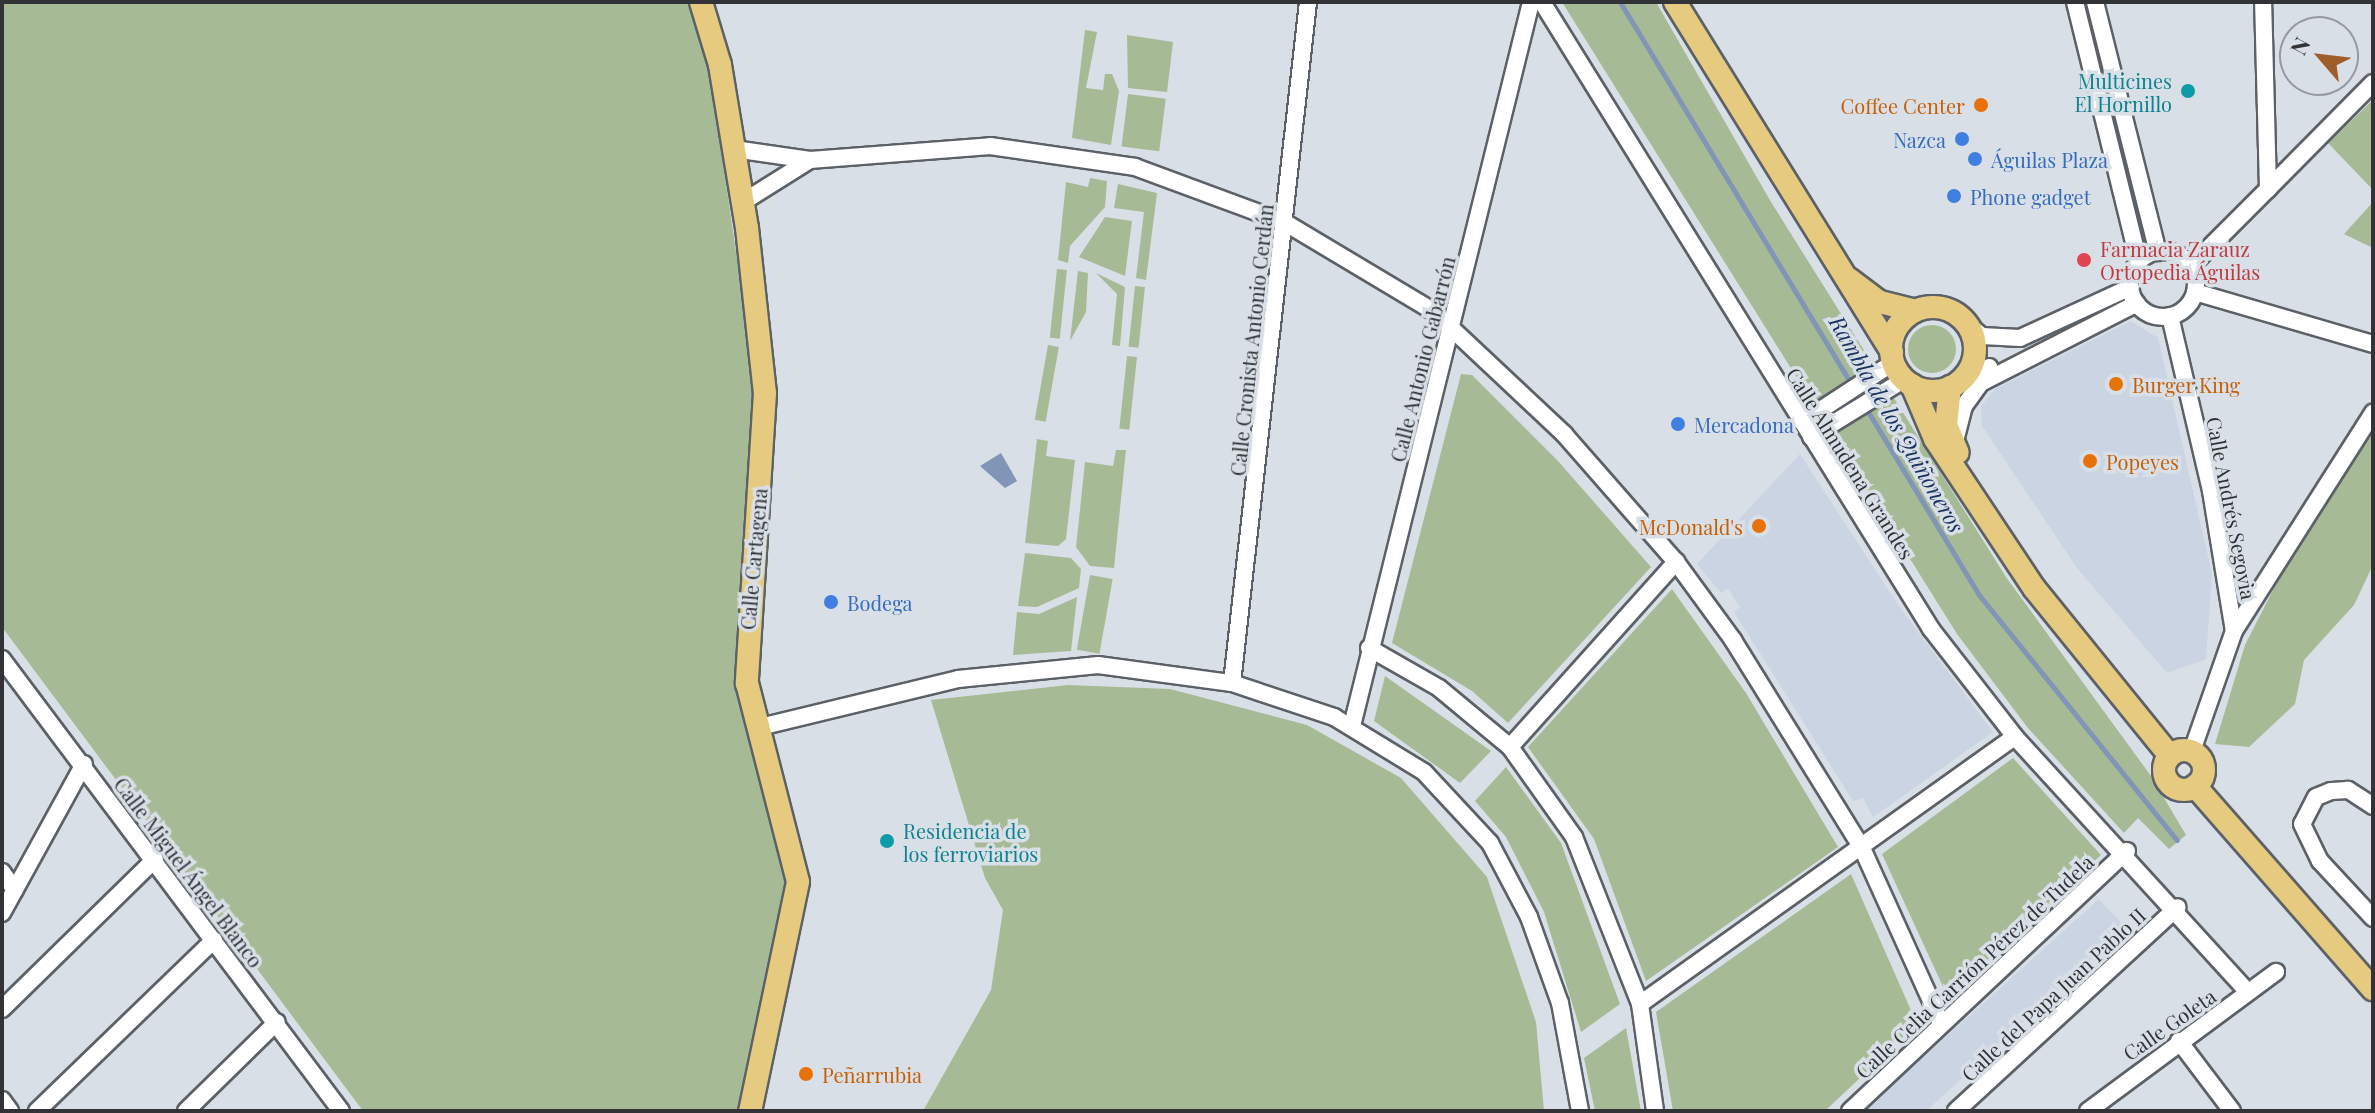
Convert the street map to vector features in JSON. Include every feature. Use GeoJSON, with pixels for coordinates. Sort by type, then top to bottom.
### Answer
{"type":"FeatureCollection","features":[{"type":"Feature","properties":{"kind":"main road","name":"Calle Cartagena"},"geometry":{"type":"LineString","coordinates":[[701,2],[743,202],[765,393],[744,650],[798,882],[774,1022],[750,1111]]}},
{"type":"Feature","properties":{"kind":"main road"},"geometry":{"type":"LineString","coordinates":[[1675,2],[1901,369],[1915,404],[2034,588],[2181,754],[2204,769],[2195,786]]}},
{"type":"Feature","properties":{"kind":"main road"},"geometry":{"type":"LineString","coordinates":[[1837,268],[1880,302],[1915,311],[1945,309],[1967,324],[1974,352],[1955,384],[1946,425],[1987,516]]}},
{"type":"Feature","properties":{"kind":"main road"},"geometry":{"type":"LineString","coordinates":[[1901,369],[1897,328],[1915,311]]}},
{"type":"Feature","properties":{"kind":"main road"},"geometry":{"type":"LineString","coordinates":[[1901,369],[1955,384]]}},
{"type":"Feature","properties":{"kind":"main road"},"geometry":{"type":"LineString","coordinates":[[2181,754],[2164,770],[2170,783],[2195,786],[2373,989]]}},
{"type":"Feature","properties":{"kind":"street","name":"Calle Cronista Antonio Cerdán"},"geometry":{"type":"LineString","coordinates":[[1232,683],[1308,2]]}},
{"type":"Feature","properties":{"kind":"street","name":"Calle Antonio Gabarrón"},"geometry":{"type":"LineString","coordinates":[[1352,726],[1531,2]]}},
{"type":"Feature","properties":{"kind":"street","name":"Calle Almudena Grandes"},"geometry":{"type":"LineString","coordinates":[[1542,2],[1931,629],[2015,737],[2127,851],[2248,992]]}},
{"type":"Feature","properties":{"kind":"street"},"geometry":{"type":"LineString","coordinates":[[2075,2],[2139,262],[2134,295]]}},
{"type":"Feature","properties":{"kind":"street"},"geometry":{"type":"LineString","coordinates":[[2095,2],[2158,252]]}},
{"type":"Feature","properties":{"kind":"street"},"geometry":{"type":"LineString","coordinates":[[2263,2],[2268,189]]}},
{"type":"Feature","properties":{"kind":"street"},"geometry":{"type":"LineString","coordinates":[[2191,266],[2373,83]]}},
{"type":"Feature","properties":{"kind":"street"},"geometry":{"type":"LineString","coordinates":[[734,149],[810,160],[918,147],[1006,148],[1161,174],[1284,222],[1360,263],[1450,325],[1564,434],[1676,562],[1784,714],[1862,848],[1941,1023]]}},
{"type":"Feature","properties":{"kind":"street"},"geometry":{"type":"LineString","coordinates":[[743,202],[810,160]]}},
{"type":"Feature","properties":{"kind":"street"},"geometry":{"type":"LineString","coordinates":[[2139,262],[2158,252]]}},
{"type":"Feature","properties":{"kind":"street"},"geometry":{"type":"LineString","coordinates":[[2158,252],[2191,266]]}},
{"type":"Feature","properties":{"kind":"street"},"geometry":{"type":"LineString","coordinates":[[2191,266],[2195,292]]}},
{"type":"Feature","properties":{"kind":"street"},"geometry":{"type":"LineString","coordinates":[[2134,295],[2170,316],[2195,292]]}},
{"type":"Feature","properties":{"kind":"street"},"geometry":{"type":"LineString","coordinates":[[2195,292],[2373,344]]}},
{"type":"Feature","properties":{"kind":"street"},"geometry":{"type":"LineString","coordinates":[[1967,324],[1982,336],[2020,338],[2134,295]]}},
{"type":"Feature","properties":{"kind":"street"},"geometry":{"type":"LineString","coordinates":[[1955,384],[2024,355],[2134,295]]}},
{"type":"Feature","properties":{"kind":"street","name":"Calle Andrés Segovia"},"geometry":{"type":"LineString","coordinates":[[2170,316],[2211,491],[2234,631],[2181,754]]}},
{"type":"Feature","properties":{"kind":"street"},"geometry":{"type":"LineString","coordinates":[[1954,445],[1971,394],[2024,355]]}},
{"type":"Feature","properties":{"kind":"street"},"geometry":{"type":"LineString","coordinates":[[1807,430],[1901,369]]}},
{"type":"Feature","properties":{"kind":"street"},"geometry":{"type":"LineString","coordinates":[[2234,631],[2373,413]]}},
{"type":"Feature","properties":{"kind":"street"},"geometry":{"type":"LineString","coordinates":[[1510,747],[1676,562]]}},
{"type":"Feature","properties":{"kind":"street"},"geometry":{"type":"LineString","coordinates":[[1369,648],[1439,688],[1510,747],[1574,837],[1640,1004],[1655,1111]]}},
{"type":"Feature","properties":{"kind":"street","name":"Calle Miguel Ángel Blanco"},"geometry":{"type":"LineString","coordinates":[[2,659],[84,764],[341,1111]]}},
{"type":"Feature","properties":{"kind":"street"},"geometry":{"type":"LineString","coordinates":[[760,727],[1009,670],[1098,665],[1232,683],[1352,726],[1424,772],[1461,808],[1514,884],[1560,1003],[1580,1111]]}},
{"type":"Feature","properties":{"kind":"street"},"geometry":{"type":"LineString","coordinates":[[1640,1004],[2015,737]]}},
{"type":"Feature","properties":{"kind":"street"},"geometry":{"type":"LineString","coordinates":[[2,913],[84,764]]}},
{"type":"Feature","properties":{"kind":"street"},"geometry":{"type":"LineString","coordinates":[[2373,806],[2348,790],[2331,791],[2316,797],[2302,824],[2320,861],[2373,918]]}},
{"type":"Feature","properties":{"kind":"street","name":"Calle Celia Carrión Pérez de Tudela"},"geometry":{"type":"LineString","coordinates":[[1850,1111],[2127,851]]}},
{"type":"Feature","properties":{"kind":"street"},"geometry":{"type":"LineString","coordinates":[[2,1009],[155,859]]}},
{"type":"Feature","properties":{"kind":"street"},"geometry":{"type":"LineString","coordinates":[[2,872],[15,890]]}},
{"type":"Feature","properties":{"kind":"street","name":"Calle del Papa Juan Pablo II"},"geometry":{"type":"LineString","coordinates":[[1956,1111],[2178,907]]}},
{"type":"Feature","properties":{"kind":"street"},"geometry":{"type":"LineString","coordinates":[[37,1111],[214,940]]}},
{"type":"Feature","properties":{"kind":"street","name":"Calle Goleta"},"geometry":{"type":"LineString","coordinates":[[2086,1110],[2276,972]]}},
{"type":"Feature","properties":{"kind":"street"},"geometry":{"type":"LineString","coordinates":[[186,1111],[277,1022]]}},
{"type":"Feature","properties":{"kind":"street"},"geometry":{"type":"LineString","coordinates":[[2179,1041],[2232,1111]]}},
{"type":"Feature","properties":{"kind":"street"},"geometry":{"type":"LineString","coordinates":[[2,1100],[10,1111]]}},
{"type":"Feature","properties":{"kind":"shaded area"},"geometry":{"type":"Polygon","coordinates":[[[2131,321],[2158,338],[2212,574],[2206,659],[2167,673],[2077,568],[1982,426],[1981,406],[1995,389],[2131,321]]]}},
{"type":"Feature","properties":{"kind":"shaded area"},"geometry":{"type":"Polygon","coordinates":[[[1800,454],[1898,605],[1993,732],[1873,817],[1863,798],[1853,801],[1734,612],[1740,607],[1728,589],[1721,593],[1697,564],[1800,454]]]}},
{"type":"Feature","properties":{"kind":"shaded area"},"geometry":{"type":"Polygon","coordinates":[[[2099,899],[2126,928],[1926,1111],[1864,1111],[2099,899]]]}},
{"type":"Feature","properties":{"kind":"green space"},"geometry":{"type":"Polygon","coordinates":[[[2,2],[689,2],[708,60],[755,382],[736,689],[783,850],[788,896],[741,1111],[363,1111],[2,627],[2,2]]]}},
{"type":"Feature","properties":{"kind":"green space"},"geometry":{"type":"Polygon","coordinates":[[[1562,2],[1656,2],[1771,202],[2006,577],[2151,776],[2186,835],[2169,849],[2138,818],[2124,833],[2028,728],[1957,634],[1562,2]]]}},
{"type":"Feature","properties":{"kind":"green space"},"geometry":{"type":"Polygon","coordinates":[[[1085,30],[1097,32],[1086,88],[1103,90],[1105,74],[1112,74],[1119,91],[1111,145],[1072,138],[1085,30]]]}},
{"type":"Feature","properties":{"kind":"green space"},"geometry":{"type":"Polygon","coordinates":[[[1127,35],[1173,42],[1167,92],[1128,88],[1127,35]]]}},
{"type":"Feature","properties":{"kind":"green space"},"geometry":{"type":"Polygon","coordinates":[[[1128,94],[1166,99],[1159,151],[1122,147],[1128,94]]]}},
{"type":"Feature","properties":{"kind":"green space"},"geometry":{"type":"Polygon","coordinates":[[[2373,100],[2373,190],[2328,143],[2373,100]]]}},
{"type":"Feature","properties":{"kind":"green space"},"geometry":{"type":"Polygon","coordinates":[[[1090,178],[1107,181],[1105,207],[1070,246],[1068,263],[1058,260],[1066,182],[1088,187],[1090,178]]]}},
{"type":"Feature","properties":{"kind":"green space"},"geometry":{"type":"Polygon","coordinates":[[[1118,184],[1157,193],[1146,280],[1136,278],[1144,212],[1114,208],[1118,184]]]}},
{"type":"Feature","properties":{"kind":"green space"},"geometry":{"type":"Polygon","coordinates":[[[2373,202],[2373,248],[2344,234],[2373,202]]]}},
{"type":"Feature","properties":{"kind":"green space"},"geometry":{"type":"Polygon","coordinates":[[[1105,217],[1132,221],[1125,276],[1079,257],[1105,217]]]}},
{"type":"Feature","properties":{"kind":"green space"},"geometry":{"type":"Polygon","coordinates":[[[1057,269],[1067,270],[1060,339],[1050,338],[1057,269]]]}},
{"type":"Feature","properties":{"kind":"green space"},"geometry":{"type":"Polygon","coordinates":[[[1078,271],[1088,273],[1086,312],[1070,341],[1078,271]]]}},
{"type":"Feature","properties":{"kind":"green space"},"geometry":{"type":"Polygon","coordinates":[[[1096,273],[1125,287],[1120,346],[1112,345],[1117,294],[1096,273]]]}},
{"type":"Feature","properties":{"kind":"green space"},"geometry":{"type":"Polygon","coordinates":[[[1135,286],[1145,287],[1139,348],[1129,347],[1135,286]]]}},
{"type":"Feature","properties":{"kind":"green space"},"geometry":{"type":"Polygon","coordinates":[[[1932,325],[1949,332],[1956,349],[1949,366],[1932,373],[1915,366],[1908,349],[1915,332],[1932,325]]]}},
{"type":"Feature","properties":{"kind":"green space"},"geometry":{"type":"Polygon","coordinates":[[[1048,345],[1059,347],[1046,422],[1035,420],[1048,345]]]}},
{"type":"Feature","properties":{"kind":"green space"},"geometry":{"type":"Polygon","coordinates":[[[1127,356],[1137,357],[1129,430],[1119,429],[1127,356]]]}},
{"type":"Feature","properties":{"kind":"green space"},"geometry":{"type":"Polygon","coordinates":[[[1461,374],[1472,375],[1558,461],[1651,567],[1508,723],[1472,691],[1392,643],[1461,374]]]}},
{"type":"Feature","properties":{"kind":"green space"},"geometry":{"type":"Polygon","coordinates":[[[2373,425],[2373,565],[2354,605],[2304,660],[2295,704],[2249,747],[2215,744],[2245,645],[2302,533],[2373,425]]]}},
{"type":"Feature","properties":{"kind":"green space"},"geometry":{"type":"Polygon","coordinates":[[[1037,439],[1048,441],[1046,456],[1075,460],[1066,539],[1058,546],[1025,543],[1037,439]]]}},
{"type":"Feature","properties":{"kind":"green space"},"geometry":{"type":"Polygon","coordinates":[[[1116,450],[1126,450],[1114,568],[1090,566],[1076,547],[1085,462],[1113,466],[1116,450]]]}},
{"type":"Feature","properties":{"kind":"green space"},"geometry":{"type":"Polygon","coordinates":[[[1025,553],[1071,558],[1081,569],[1079,588],[1037,607],[1018,606],[1025,553]]]}},
{"type":"Feature","properties":{"kind":"green space"},"geometry":{"type":"Polygon","coordinates":[[[1090,575],[1113,579],[1099,654],[1077,650],[1090,575]]]}},
{"type":"Feature","properties":{"kind":"green space"},"geometry":{"type":"Polygon","coordinates":[[[1672,589],[1746,693],[1838,847],[1646,981],[1594,839],[1528,747],[1672,589]]]}},
{"type":"Feature","properties":{"kind":"green space"},"geometry":{"type":"Polygon","coordinates":[[[1077,597],[1071,651],[1013,655],[1017,612],[1039,614],[1077,597]]]}},
{"type":"Feature","properties":{"kind":"green space"},"geometry":{"type":"Polygon","coordinates":[[[1385,676],[1491,751],[1460,783],[1374,721],[1385,676]]]}},
{"type":"Feature","properties":{"kind":"green space"},"geometry":{"type":"Polygon","coordinates":[[[1068,685],[1170,689],[1307,725],[1401,778],[1487,877],[1536,1022],[1544,1111],[923,1111],[991,990],[1003,910],[985,878],[931,700],[1068,685]]]}},
{"type":"Feature","properties":{"kind":"green space"},"geometry":{"type":"Polygon","coordinates":[[[2013,758],[2101,855],[1954,994],[1945,991],[1882,854],[2013,758]]]}},
{"type":"Feature","properties":{"kind":"green space"},"geometry":{"type":"Polygon","coordinates":[[[1506,767],[1561,843],[1620,1004],[1581,1032],[1544,912],[1506,837],[1475,801],[1506,767]]]}},
{"type":"Feature","properties":{"kind":"green space"},"geometry":{"type":"Polygon","coordinates":[[[1851,874],[1917,1024],[1825,1111],[1673,1111],[1656,1012],[1851,874]]]}},
{"type":"Feature","properties":{"kind":"green space"},"geometry":{"type":"Polygon","coordinates":[[[1626,1028],[1641,1111],[1595,1111],[1584,1058],[1626,1028]]]}},
{"type":"Feature","properties":{"kind":"water"},"geometry":{"type":"Polygon","coordinates":[[[1001,453],[1017,481],[1005,488],[980,466],[1001,453]]]}},
{"type":"Feature","properties":{"kind":"waterway","name":"Rambla de los Quiñoneros"},"geometry":{"type":"LineString","coordinates":[[1620,2],[1979,595],[2177,840]]}},
{"type":"Feature","properties":{"kind":"place","name":"Multicines El Hornillo"},"geometry":{"type":"Point","coordinates":[2188,91]}},
{"type":"Feature","properties":{"kind":"place","name":"Coffee Center"},"geometry":{"type":"Point","coordinates":[1981,105]}},
{"type":"Feature","properties":{"kind":"place","name":"Nazca"},"geometry":{"type":"Point","coordinates":[1962,139]}},
{"type":"Feature","properties":{"kind":"place","name":"Águilas Plaza"},"geometry":{"type":"Point","coordinates":[1975,159]}},
{"type":"Feature","properties":{"kind":"place","name":"Phone gadget"},"geometry":{"type":"Point","coordinates":[1954,196]}},
{"type":"Feature","properties":{"kind":"place","name":"Farmacia Zarauz Ortopedia Águilas"},"geometry":{"type":"Point","coordinates":[2084,260]}},
{"type":"Feature","properties":{"kind":"place","name":"Burger King"},"geometry":{"type":"Point","coordinates":[2116,384]}},
{"type":"Feature","properties":{"kind":"place","name":"Mercadona"},"geometry":{"type":"Point","coordinates":[1678,424]}},
{"type":"Feature","properties":{"kind":"place","name":"Popeyes"},"geometry":{"type":"Point","coordinates":[2090,461]}},
{"type":"Feature","properties":{"kind":"place","name":"McDonald's"},"geometry":{"type":"Point","coordinates":[1759,526]}},
{"type":"Feature","properties":{"kind":"place","name":"Bodega"},"geometry":{"type":"Point","coordinates":[831,602]}},
{"type":"Feature","properties":{"kind":"place","name":"Residencia de los ferroviarios"},"geometry":{"type":"Point","coordinates":[887,841]}},
{"type":"Feature","properties":{"kind":"place","name":"Peñarrubia"},"geometry":{"type":"Point","coordinates":[806,1074]}}]}
